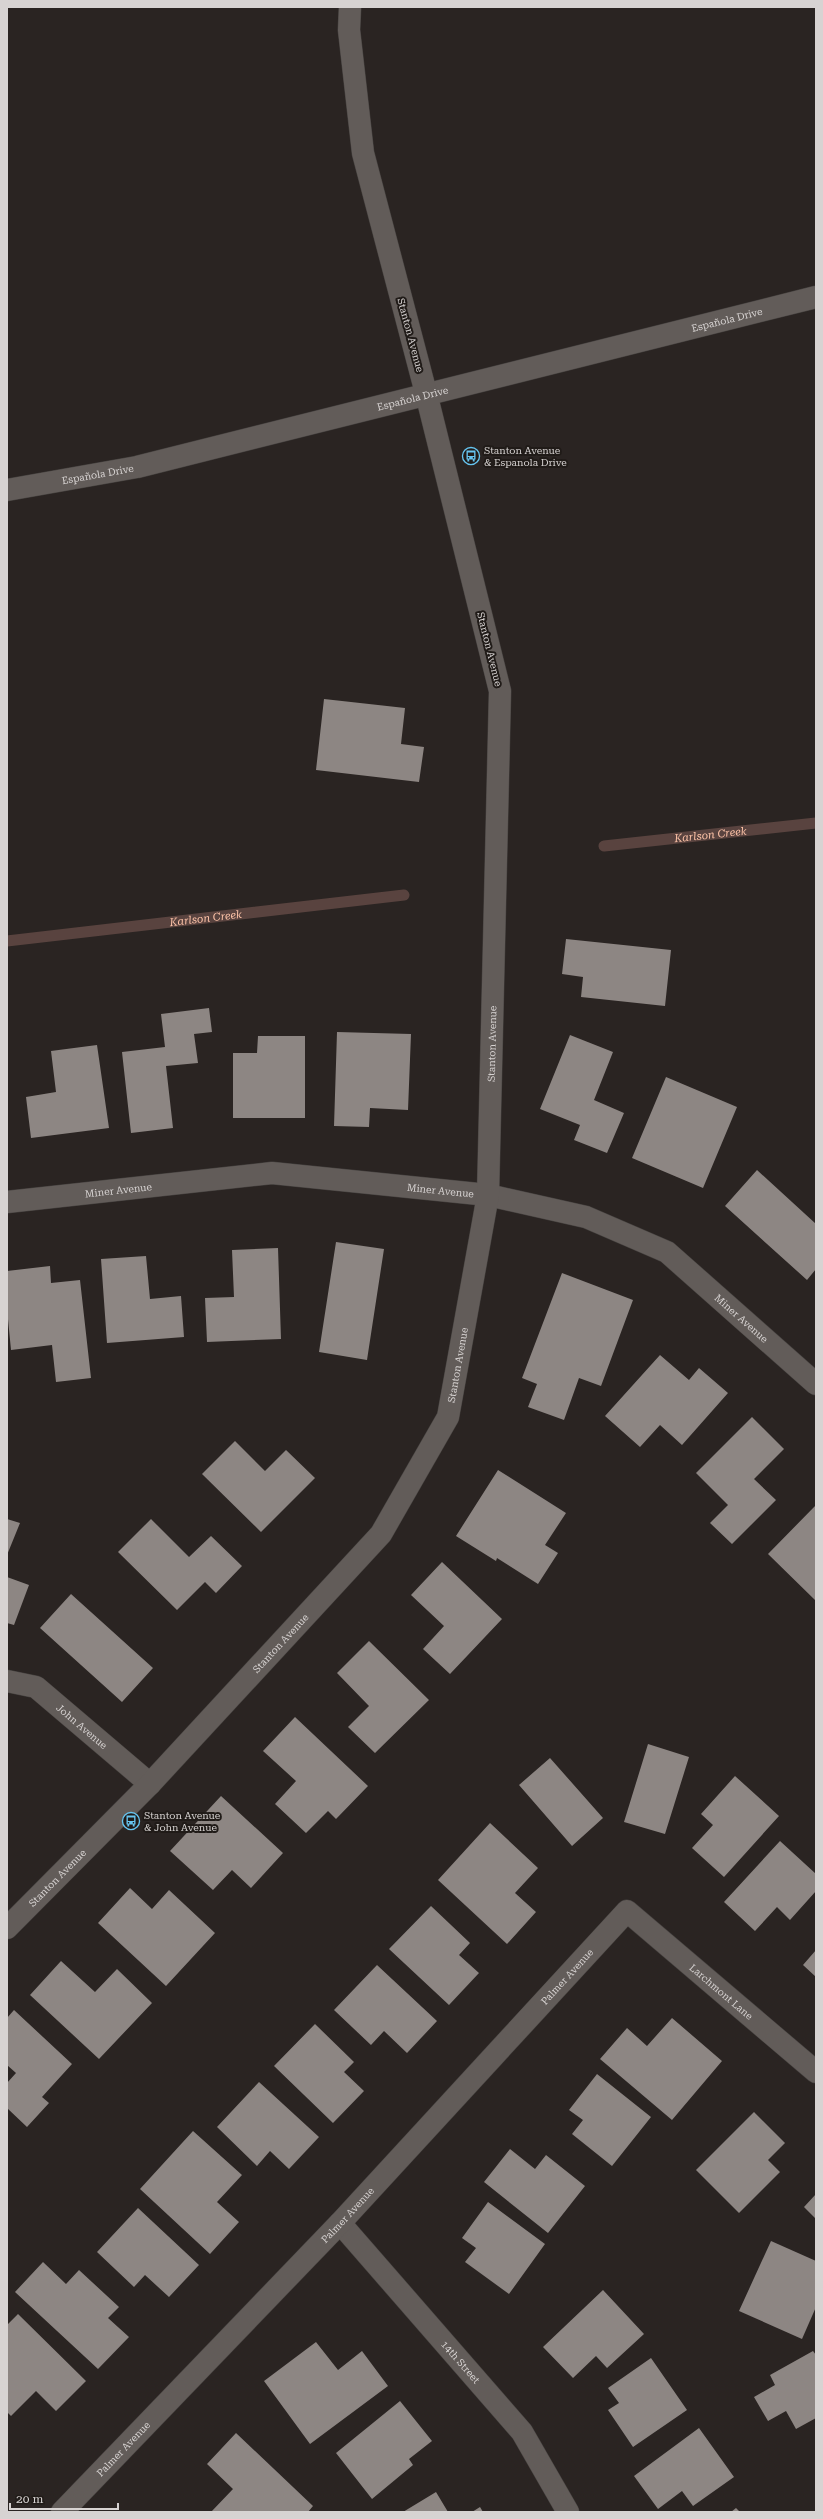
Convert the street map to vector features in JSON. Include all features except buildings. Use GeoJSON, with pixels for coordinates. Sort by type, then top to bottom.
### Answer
{"type":"FeatureCollection","features":[{"type":"Feature","properties":{"kind":"street","name":"Stanton Avenue"},"geometry":{"type":"LineString","coordinates":[[7,1928],[150,1784],[381,1534],[448,1418],[488,1195],[500,691],[426,393],[363,153],[349,30],[350,7]]}},
{"type":"Feature","properties":{"kind":"street","name":"Española Drive"},"geometry":{"type":"LineString","coordinates":[[7,490],[137,467],[426,393],[816,297]]}},
{"type":"Feature","properties":{"kind":"street","name":"Miner Avenue"},"geometry":{"type":"LineString","coordinates":[[7,1202],[272,1173],[488,1195],[586,1217],[667,1252],[814,1378]]}},
{"type":"Feature","properties":{"kind":"street","name":"John Avenue"},"geometry":{"type":"LineString","coordinates":[[7,1681],[36,1688],[150,1784]]}},
{"type":"Feature","properties":{"kind":"street","name":"Larchmont Lane"},"geometry":{"type":"LineString","coordinates":[[627,1911],[816,2072]]}},
{"type":"Feature","properties":{"kind":"street","name":"Palmer Avenue"},"geometry":{"type":"LineString","coordinates":[[62,2512],[340,2223],[627,1911]]}},
{"type":"Feature","properties":{"kind":"street","name":"14th Street"},"geometry":{"type":"LineString","coordinates":[[340,2223],[522,2432],[568,2512]]}},
{"type":"Feature","properties":{"kind":"waterway","name":"Karlson Creek"},"geometry":{"type":"LineString","coordinates":[[604,846],[816,823]]}},
{"type":"Feature","properties":{"kind":"waterway","name":"Karlson Creek"},"geometry":{"type":"LineString","coordinates":[[7,941],[404,895]]}},
{"type":"Feature","properties":{"kind":"place","name":"Stanton Avenue & Espanola Drive"},"geometry":{"type":"Point","coordinates":[471,456]}},
{"type":"Feature","properties":{"kind":"place","name":"Stanton Avenue & John Avenue"},"geometry":{"type":"Point","coordinates":[131,1821]}}]}
